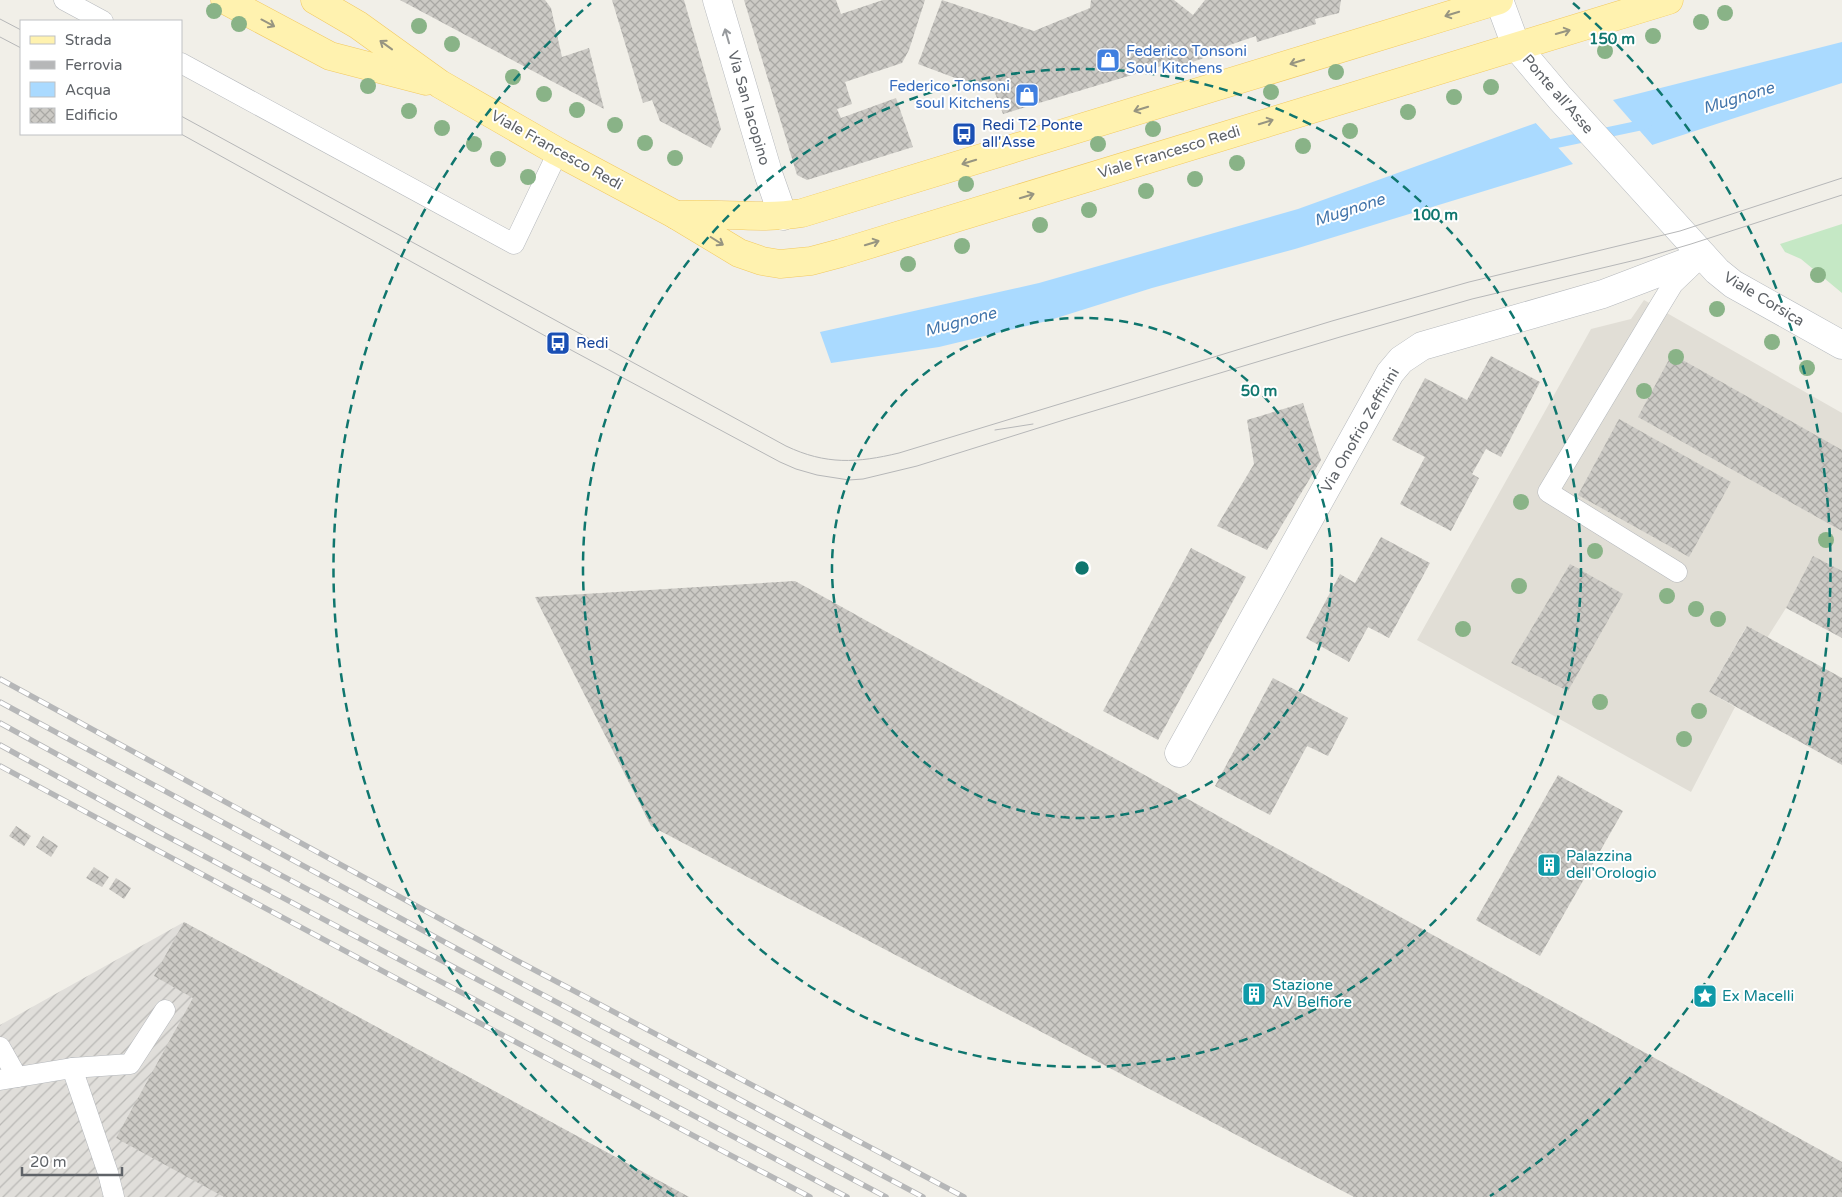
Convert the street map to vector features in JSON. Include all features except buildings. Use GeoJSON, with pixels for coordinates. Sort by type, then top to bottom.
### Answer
{"type":"FeatureCollection","features":[{"type":"Feature","properties":{"kind":"main road","name":"Viale Francesco Redi"},"geometry":{"type":"LineString","coordinates":[[225,0],[330,56],[440,84]]}},
{"type":"Feature","properties":{"kind":"main road","name":"Viale Francesco Redi"},"geometry":{"type":"LineString","coordinates":[[315,0],[358,24],[440,84],[558,152],[676,215],[725,246],[752,259],[780,264],[811,261],[1669,0]]}},
{"type":"Feature","properties":{"kind":"main road"},"geometry":{"type":"LineString","coordinates":[[676,215],[701,213],[765,217],[783,216],[828,206],[1499,0]]}},
{"type":"Feature","properties":{"kind":"street","name":"Via San Iacopino"},"geometry":{"type":"LineString","coordinates":[[717,0],[769,176],[783,216]]}},
{"type":"Feature","properties":{"kind":"street","name":"Ponte all'Asse"},"geometry":{"type":"LineString","coordinates":[[1499,0],[1516,46],[1632,179]]}},
{"type":"Feature","properties":{"kind":"street","name":"Viale Corsica"},"geometry":{"type":"LineString","coordinates":[[1632,179],[1702,256],[1733,284],[1842,345]]}},
{"type":"Feature","properties":{"kind":"street","name":"Via Onofrio Zeffirini"},"geometry":{"type":"LineString","coordinates":[[1179,754],[1390,373],[1401,360],[1422,346],[1603,294],[1702,256]]}},
{"type":"Feature","properties":{"kind":"lane"},"geometry":{"type":"LineString","coordinates":[[64,0],[101,20]]}},
{"type":"Feature","properties":{"kind":"lane"},"geometry":{"type":"LineString","coordinates":[[182,64],[514,244],[558,152]]}},
{"type":"Feature","properties":{"kind":"lane"},"geometry":{"type":"LineString","coordinates":[[1677,572],[1548,492],[1673,284],[1702,256]]}},
{"type":"Feature","properties":{"kind":"lane"},"geometry":{"type":"LineString","coordinates":[[0,1047],[8,1079],[72,1068],[130,1064],[165,1010]]}},
{"type":"Feature","properties":{"kind":"lane"},"geometry":{"type":"LineString","coordinates":[[72,1068],[108,1172],[114,1197]]}},
{"type":"Feature","properties":{"kind":"shaded area"},"geometry":{"type":"Polygon","coordinates":[[[1644,300],[1842,413],[1842,571],[1786,608],[1767,638],[1746,627],[1709,692],[1735,707],[1691,792],[1417,640],[1591,329],[1631,319],[1644,300]]]}},
{"type":"Feature","properties":{"kind":"shaded area"},"geometry":{"type":"Polygon","coordinates":[[[184,922],[689,1197],[0,1197],[0,1025],[184,922]]]}},
{"type":"Feature","properties":{"kind":"green space"},"geometry":{"type":"Polygon","coordinates":[[[1842,224],[1842,293],[1801,259],[1785,252],[1780,244],[1842,224]]]}},
{"type":"Feature","properties":{"kind":"water"},"geometry":{"type":"Polygon","coordinates":[[[1842,42],[1842,83],[1652,145],[1613,100],[1842,42]]]}},
{"type":"Feature","properties":{"kind":"water"},"geometry":{"type":"Polygon","coordinates":[[[1536,123],[1573,164],[1295,249],[1152,288],[1047,321],[939,347],[831,363],[820,332],[1039,283],[1298,209],[1536,123]]]}},
{"type":"Feature","properties":{"kind":"pier"},"geometry":{"type":"Polygon","coordinates":[[[1611,99],[1654,147],[1611,102],[1611,99]]]}},
{"type":"Feature","properties":{"kind":"pier"},"geometry":{"type":"Polygon","coordinates":[[[1536,120],[1575,162],[1575,165],[1534,121],[1536,120]]]}},
{"type":"Feature","properties":{"kind":"waterway","name":"Mugnone"},"geometry":{"type":"LineString","coordinates":[[1542,146],[1647,124]]}},
{"type":"Feature","properties":{"kind":"tram line"},"geometry":{"type":"LineString","coordinates":[[0,19],[20,29]]}},
{"type":"Feature","properties":{"kind":"tram line"},"geometry":{"type":"LineString","coordinates":[[0,37],[20,47]]}},
{"type":"Feature","properties":{"kind":"tram line"},"geometry":{"type":"LineString","coordinates":[[182,117],[786,446],[815,457],[842,460],[869,459],[899,453],[1332,321],[1469,282],[1680,231],[1842,178]]}},
{"type":"Feature","properties":{"kind":"tram line"},"geometry":{"type":"LineString","coordinates":[[182,135],[558,343],[780,462],[817,475],[849,480],[863,479],[917,466],[1067,419],[1472,299],[1640,259],[1842,195]]}},
{"type":"Feature","properties":{"kind":"tram line"},"geometry":{"type":"LineString","coordinates":[[995,430],[1033,424]]}},
{"type":"Feature","properties":{"kind":"railway"},"geometry":{"type":"LineString","coordinates":[[0,679],[510,957],[964,1197]]}},
{"type":"Feature","properties":{"kind":"railway"},"geometry":{"type":"LineString","coordinates":[[0,702],[500,972],[923,1197]]}},
{"type":"Feature","properties":{"kind":"railway"},"geometry":{"type":"LineString","coordinates":[[0,723],[166,814],[886,1197]]}},
{"type":"Feature","properties":{"kind":"railway"},"geometry":{"type":"LineString","coordinates":[[0,745],[157,831],[847,1197]]}},
{"type":"Feature","properties":{"kind":"railway"},"geometry":{"type":"LineString","coordinates":[[0,766],[472,1019],[810,1197]]}},
{"type":"Feature","properties":{"kind":"place","name":"Federico Tonsoni Soul Kitchens"},"geometry":{"type":"Point","coordinates":[1108,60]}},
{"type":"Feature","properties":{"kind":"place","name":"Federico Tonsoni soul Kitchens"},"geometry":{"type":"Point","coordinates":[1027,95]}},
{"type":"Feature","properties":{"kind":"place","name":"Redi T2 Ponte all'Asse"},"geometry":{"type":"Point","coordinates":[964,134]}},
{"type":"Feature","properties":{"kind":"place","name":"Redi"},"geometry":{"type":"Point","coordinates":[558,343]}},
{"type":"Feature","properties":{"kind":"place","name":"Palazzina dell'Orologio"},"geometry":{"type":"Point","coordinates":[1549,865]}},
{"type":"Feature","properties":{"kind":"place","name":"Stazione AV Belfiore"},"geometry":{"type":"Point","coordinates":[1254,994]}},
{"type":"Feature","properties":{"kind":"place","name":"Ex Macelli"},"geometry":{"type":"Point","coordinates":[1705,996]}}]}
